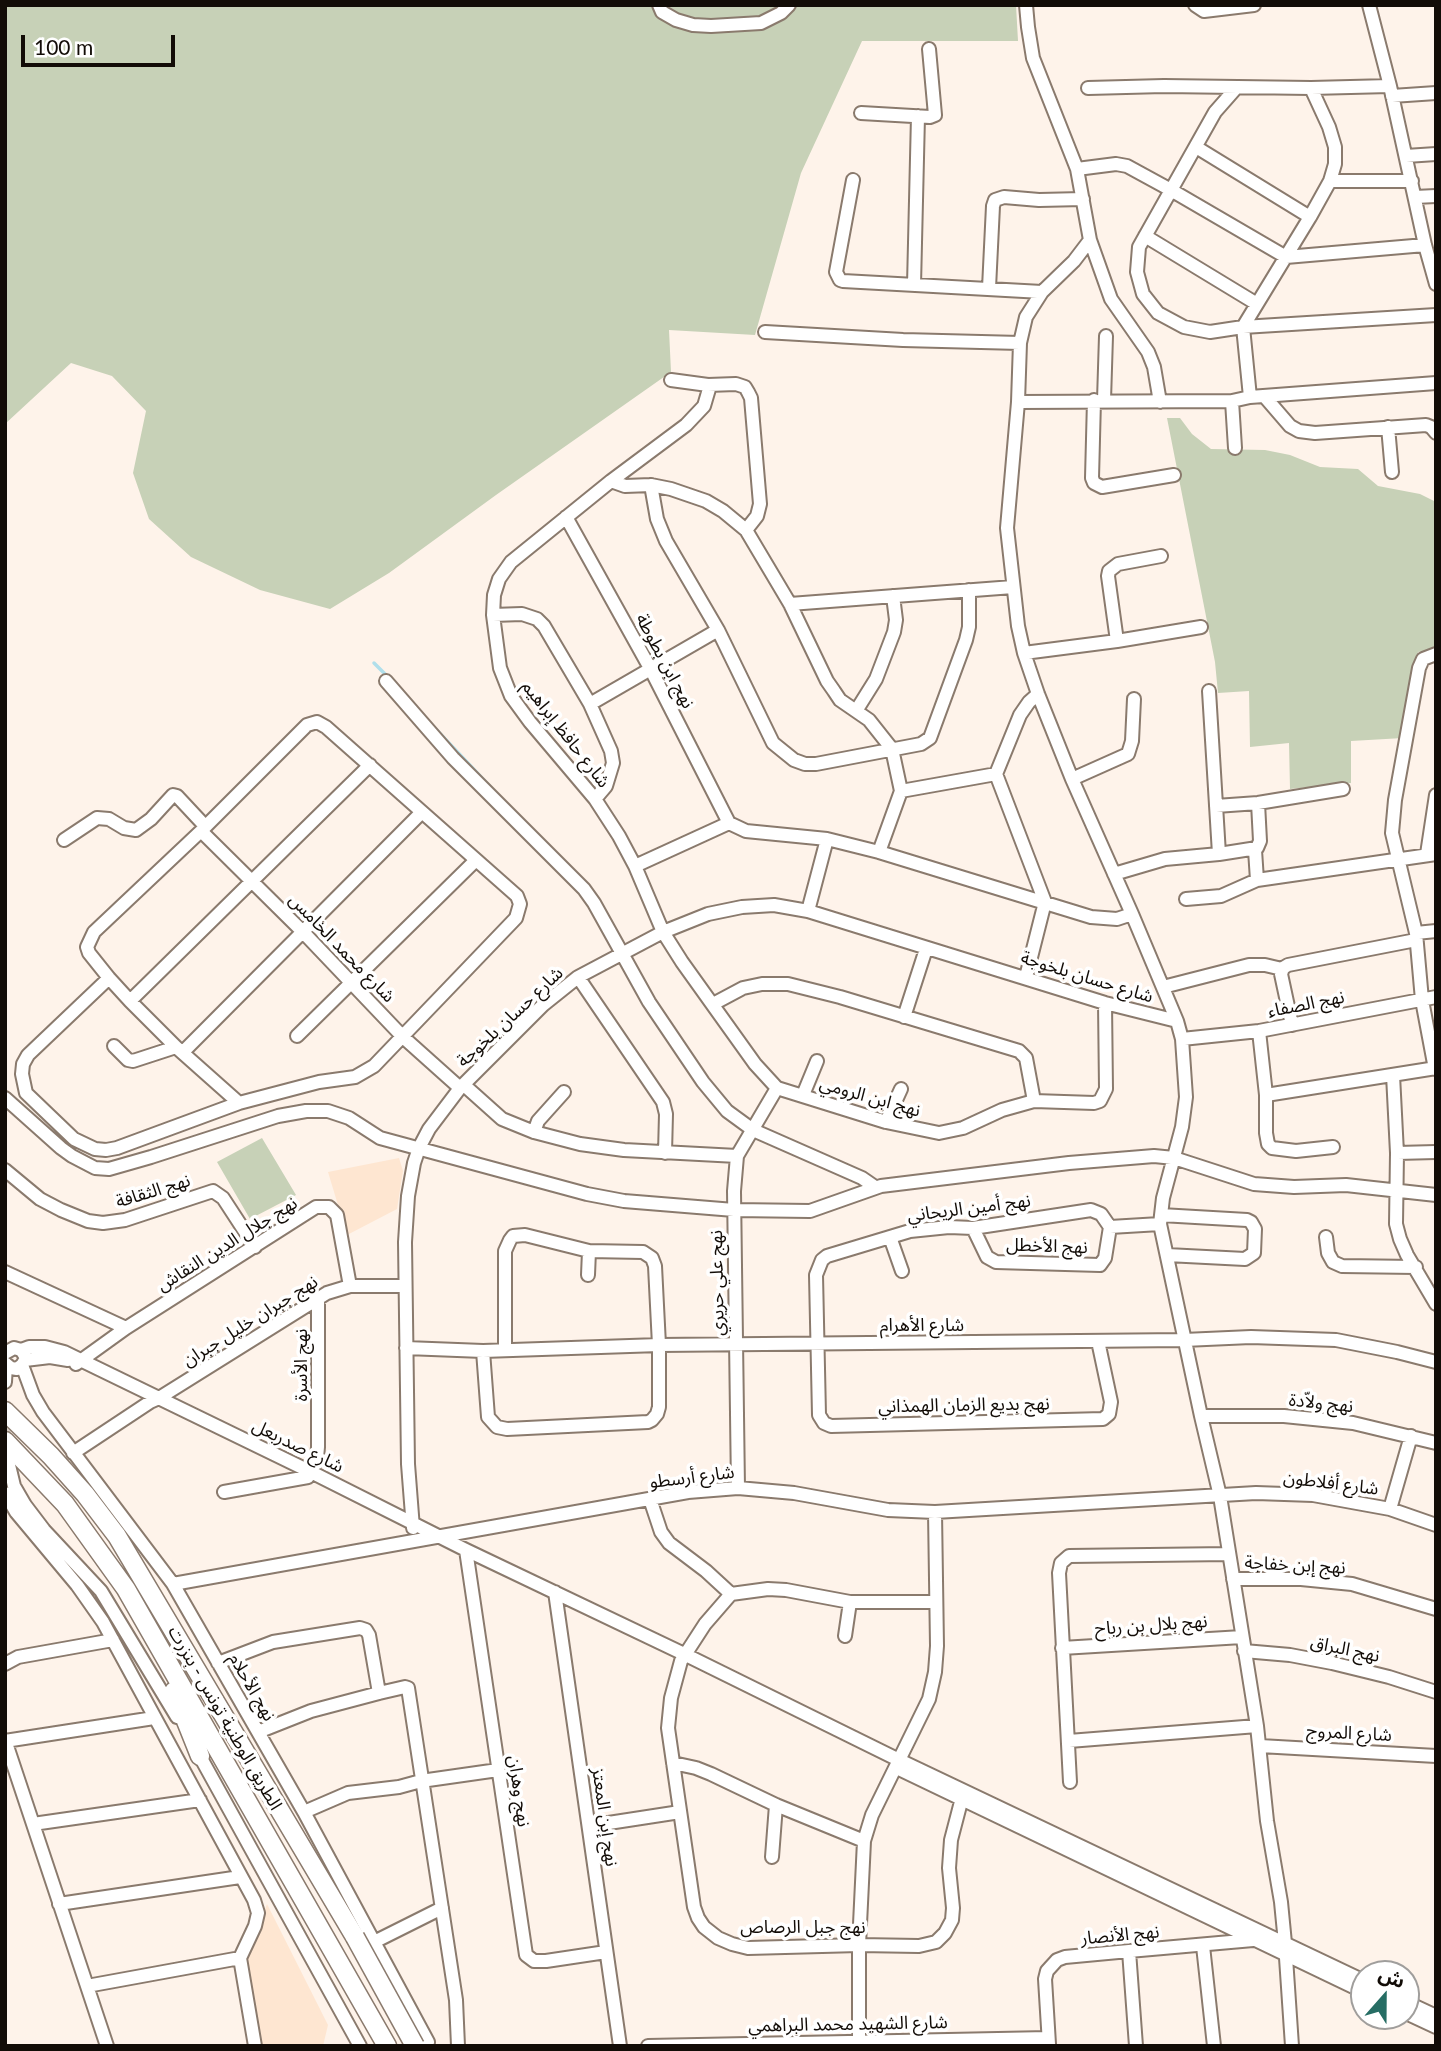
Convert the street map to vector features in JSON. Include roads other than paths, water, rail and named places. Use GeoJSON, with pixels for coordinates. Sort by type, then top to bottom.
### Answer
{"type":"FeatureCollection","features":[{"type":"Feature","properties":{"kind":"highway","name":"الطريق الوطنية تونس - بنزرت"},"geometry":{"type":"LineString","coordinates":[[5,1411],[85,1494],[117,1536],[355,1937],[425,2044]]}},
{"type":"Feature","properties":{"kind":"highway","name":"الطريق الوطنية تونس - بنزرت"},"geometry":{"type":"LineString","coordinates":[[6,1449],[65,1504],[127,1590],[388,2046]]}},
{"type":"Feature","properties":{"kind":"highway"},"geometry":{"type":"LineString","coordinates":[[101,1552],[174,1690],[200,1756]]}},
{"type":"Feature","properties":{"kind":"street"},"geometry":{"type":"LineString","coordinates":[[659,5],[662,12],[676,20],[711,26],[761,23],[781,13],[789,5]]}},
{"type":"Feature","properties":{"kind":"street"},"geometry":{"type":"LineString","coordinates":[[1026,5],[1033,58],[1077,169],[1090,240],[1111,299],[1148,352],[1154,367],[1160,402]]}},
{"type":"Feature","properties":{"kind":"street"},"geometry":{"type":"LineString","coordinates":[[1195,5],[1204,11],[1254,5]]}},
{"type":"Feature","properties":{"kind":"street"},"geometry":{"type":"LineString","coordinates":[[1369,5],[1436,284]]}},
{"type":"Feature","properties":{"kind":"street"},"geometry":{"type":"LineString","coordinates":[[861,113],[930,117],[936,113],[929,49]]}},
{"type":"Feature","properties":{"kind":"street"},"geometry":{"type":"LineString","coordinates":[[1237,87],[1215,112],[1139,247],[1137,272],[1143,294],[1158,313],[1184,327],[1210,332],[1243,327],[1436,315]]}},
{"type":"Feature","properties":{"kind":"street"},"geometry":{"type":"LineString","coordinates":[[1088,88],[1311,88],[1436,93]]}},
{"type":"Feature","properties":{"kind":"street"},"geometry":{"type":"LineString","coordinates":[[1250,397],[1243,327],[1310,217],[1330,181],[1335,164],[1335,147],[1329,127],[1311,88]]}},
{"type":"Feature","properties":{"kind":"street"},"geometry":{"type":"LineString","coordinates":[[914,285],[918,116]]}},
{"type":"Feature","properties":{"kind":"street"},"geometry":{"type":"LineString","coordinates":[[1196,147],[1310,217]]}},
{"type":"Feature","properties":{"kind":"street"},"geometry":{"type":"LineString","coordinates":[[1406,156],[1436,154]]}},
{"type":"Feature","properties":{"kind":"street"},"geometry":{"type":"LineString","coordinates":[[1077,169],[1116,164],[1126,166],[1286,257],[1425,245]]}},
{"type":"Feature","properties":{"kind":"street"},"geometry":{"type":"LineString","coordinates":[[853,180],[836,272],[843,281],[1042,292]]}},
{"type":"Feature","properties":{"kind":"street"},"geometry":{"type":"LineString","coordinates":[[1330,181],[1412,181]]}},
{"type":"Feature","properties":{"kind":"street"},"geometry":{"type":"LineString","coordinates":[[1415,197],[1436,196]]}},
{"type":"Feature","properties":{"kind":"street"},"geometry":{"type":"LineString","coordinates":[[989,288],[995,200],[1004,197],[1083,200]]}},
{"type":"Feature","properties":{"kind":"street"},"geometry":{"type":"LineString","coordinates":[[1145,236],[1257,304]]}},
{"type":"Feature","properties":{"kind":"street"},"geometry":{"type":"LineString","coordinates":[[1090,240],[1074,261],[1042,292],[1026,317],[1020,343],[1018,402],[1007,528],[1013,587],[1024,653],[1038,694],[1177,1021],[1182,1040],[1186,1097],[1182,1127],[1163,1198],[1161,1219],[1184,1340],[1220,1496],[1257,1726],[1285,1949],[1292,2046]]}},
{"type":"Feature","properties":{"kind":"street"},"geometry":{"type":"LineString","coordinates":[[765,332],[903,341],[1020,343]]}},
{"type":"Feature","properties":{"kind":"street"},"geometry":{"type":"LineString","coordinates":[[1106,336],[1092,478],[1094,483],[1102,487],[1174,475]]}},
{"type":"Feature","properties":{"kind":"street"},"geometry":{"type":"LineString","coordinates":[[671,380],[742,385],[751,398],[760,504],[757,516],[746,530]]}},
{"type":"Feature","properties":{"kind":"street"},"geometry":{"type":"LineString","coordinates":[[1018,402],[1232,401],[1250,397],[1436,383]]}},
{"type":"Feature","properties":{"kind":"street","name":"شارع حافظ إبراهيم"},"geometry":{"type":"LineString","coordinates":[[708,384],[704,406],[686,425],[611,481],[511,562],[499,579],[494,595],[493,615],[500,668],[511,696],[595,799],[635,866],[663,932],[755,1063],[777,1088]]}},
{"type":"Feature","properties":{"kind":"street"},"geometry":{"type":"LineString","coordinates":[[1265,397],[1290,426],[1299,431],[1315,433],[1426,425],[1436,433]]}},
{"type":"Feature","properties":{"kind":"street"},"geometry":{"type":"LineString","coordinates":[[1232,401],[1236,448]]}},
{"type":"Feature","properties":{"kind":"street"},"geometry":{"type":"LineString","coordinates":[[1388,428],[1392,472]]}},
{"type":"Feature","properties":{"kind":"street"},"geometry":{"type":"LineString","coordinates":[[611,481],[625,486],[651,485],[687,493],[723,510],[746,530],[790,604],[827,681],[840,700],[869,720],[892,750],[901,791],[879,852]]}},
{"type":"Feature","properties":{"kind":"street"},"geometry":{"type":"LineString","coordinates":[[651,485],[660,529],[718,630],[774,743],[794,760],[806,764],[926,742],[933,733],[967,640],[969,590]]}},
{"type":"Feature","properties":{"kind":"street","name":"نهج ابن بطوطة"},"geometry":{"type":"LineString","coordinates":[[566,517],[650,668],[729,823]]}},
{"type":"Feature","properties":{"kind":"street"},"geometry":{"type":"LineString","coordinates":[[1117,641],[1109,571],[1118,564],[1161,556]]}},
{"type":"Feature","properties":{"kind":"street"},"geometry":{"type":"LineString","coordinates":[[790,604],[1013,587]]}},
{"type":"Feature","properties":{"kind":"street"},"geometry":{"type":"LineString","coordinates":[[856,711],[876,679],[894,632],[896,620],[893,596]]}},
{"type":"Feature","properties":{"kind":"street"},"geometry":{"type":"LineString","coordinates":[[493,615],[522,614],[544,626],[590,704],[611,751],[613,763],[606,786],[595,799]]}},
{"type":"Feature","properties":{"kind":"street"},"geometry":{"type":"LineString","coordinates":[[1024,653],[1117,641],[1201,626]]}},
{"type":"Feature","properties":{"kind":"street"},"geometry":{"type":"LineString","coordinates":[[590,704],[718,630]]}},
{"type":"Feature","properties":{"kind":"street"},"geometry":{"type":"LineString","coordinates":[[1266,1095],[1435,1068],[1422,1000],[1416,937],[1392,833],[1395,800],[1419,668],[1423,659],[1436,654]]}},
{"type":"Feature","properties":{"kind":"street"},"geometry":{"type":"LineString","coordinates":[[386,681],[453,758],[584,889],[649,1002],[710,1092],[727,1111],[753,1129],[853,1173],[875,1187]]}},
{"type":"Feature","properties":{"kind":"street"},"geometry":{"type":"LineString","coordinates":[[1209,691],[1219,854]]}},
{"type":"Feature","properties":{"kind":"street"},"geometry":{"type":"LineString","coordinates":[[1026,977],[1045,902],[996,774],[1020,715],[1038,694]]}},
{"type":"Feature","properties":{"kind":"street"},"geometry":{"type":"LineString","coordinates":[[1072,779],[1128,754],[1132,741],[1134,699]]}},
{"type":"Feature","properties":{"kind":"street"},"geometry":{"type":"LineString","coordinates":[[109,978],[28,1055],[22,1074],[26,1093],[74,1139],[95,1149],[106,1150],[239,1103],[319,1082],[355,1077],[374,1066],[516,918],[520,904],[517,896],[326,727],[312,722],[90,937],[87,947],[109,978],[130,1000],[239,1103]]}},
{"type":"Feature","properties":{"kind":"street"},"geometry":{"type":"LineString","coordinates":[[130,1000],[370,765]]}},
{"type":"Feature","properties":{"kind":"street"},"geometry":{"type":"LineString","coordinates":[[901,791],[996,774]]}},
{"type":"Feature","properties":{"kind":"street"},"geometry":{"type":"LineString","coordinates":[[1216,806],[1258,803],[1343,789]]}},
{"type":"Feature","properties":{"kind":"street","name":"شارع محمد الخامس"},"geometry":{"type":"LineString","coordinates":[[64,840],[97,818],[109,819],[124,828],[136,830],[151,819],[173,795],[177,796],[251,881],[403,1037],[502,1119],[534,1132],[580,1144],[666,1153],[737,1156]]}},
{"type":"Feature","properties":{"kind":"street"},"geometry":{"type":"LineString","coordinates":[[1186,899],[1221,896],[1257,880],[1431,854],[1436,795]]}},
{"type":"Feature","properties":{"kind":"street"},"geometry":{"type":"LineString","coordinates":[[1257,880],[1255,850],[1260,841],[1258,803]]}},
{"type":"Feature","properties":{"kind":"street"},"geometry":{"type":"LineString","coordinates":[[114,1046],[128,1060],[133,1061],[179,1049],[303,932],[422,812]]}},
{"type":"Feature","properties":{"kind":"street"},"geometry":{"type":"LineString","coordinates":[[635,866],[729,823],[746,831],[827,839],[879,852],[1101,919],[1117,919],[1132,914]]}},
{"type":"Feature","properties":{"kind":"street"},"geometry":{"type":"LineString","coordinates":[[808,911],[827,839]]}},
{"type":"Feature","properties":{"kind":"street"},"geometry":{"type":"LineString","coordinates":[[1114,874],[1165,859],[1255,850]]}},
{"type":"Feature","properties":{"kind":"street"},"geometry":{"type":"LineString","coordinates":[[298,1036],[476,860]]}},
{"type":"Feature","properties":{"kind":"street","name":"شارع حسان بلخوجة"},"geometry":{"type":"LineString","coordinates":[[413,1526],[408,1464],[405,1286],[408,1196],[414,1163],[429,1129],[462,1087],[543,1005],[578,977],[663,932],[708,914],[742,907],[774,905],[808,911],[1105,1003],[1177,1021]]}},
{"type":"Feature","properties":{"kind":"street"},"geometry":{"type":"LineString","coordinates":[[1292,1025],[1281,974],[1288,965],[1436,931]]}},
{"type":"Feature","properties":{"kind":"street"},"geometry":{"type":"LineString","coordinates":[[904,1017],[926,948]]}},
{"type":"Feature","properties":{"kind":"street"},"geometry":{"type":"LineString","coordinates":[[1163,988],[1249,965],[1265,965],[1282,970]]}},
{"type":"Feature","properties":{"kind":"street"},"geometry":{"type":"LineString","coordinates":[[578,977],[663,1102],[667,1132],[666,1153]]}},
{"type":"Feature","properties":{"kind":"street"},"geometry":{"type":"LineString","coordinates":[[713,1004],[743,988],[762,984],[807,987],[1023,1053],[1034,1101]]}},
{"type":"Feature","properties":{"kind":"street","name":"نهج الصفاء"},"geometry":{"type":"LineString","coordinates":[[1182,1040],[1259,1031],[1436,997]]}},
{"type":"Feature","properties":{"kind":"street","name":"نهج ابن الرومي"},"geometry":{"type":"LineString","coordinates":[[777,1088],[886,1122],[939,1133],[963,1128],[1002,1110],[1034,1101],[1094,1103],[1100,1101],[1106,1089],[1105,1003]]}},
{"type":"Feature","properties":{"kind":"street"},"geometry":{"type":"LineString","coordinates":[[1259,1031],[1266,1095],[1266,1139],[1272,1147],[1296,1151],[1333,1147]]}},
{"type":"Feature","properties":{"kind":"street"},"geometry":{"type":"LineString","coordinates":[[803,1095],[817,1061]]}},
{"type":"Feature","properties":{"kind":"street"},"geometry":{"type":"LineString","coordinates":[[1393,1074],[1397,1153],[1396,1224],[1400,1239],[1436,1304]]}},
{"type":"Feature","properties":{"kind":"street","name":"نهج علي حريري"},"geometry":{"type":"LineString","coordinates":[[738,1488],[734,1210],[737,1156],[777,1088]]}},
{"type":"Feature","properties":{"kind":"street"},"geometry":{"type":"LineString","coordinates":[[886,1122],[901,1089]]}},
{"type":"Feature","properties":{"kind":"street"},"geometry":{"type":"LineString","coordinates":[[534,1132],[538,1121],[564,1093]]}},
{"type":"Feature","properties":{"kind":"street"},"geometry":{"type":"LineString","coordinates":[[5,1098],[72,1156],[95,1168],[109,1169],[278,1116],[306,1111],[337,1113],[380,1138],[587,1194],[624,1201],[734,1210],[810,1210],[875,1187],[1115,1158],[1154,1156],[1174,1158],[1254,1184],[1294,1187],[1346,1185],[1436,1195]]}},
{"type":"Feature","properties":{"kind":"street"},"geometry":{"type":"LineString","coordinates":[[1397,1153],[1436,1152]]}},
{"type":"Feature","properties":{"kind":"street","name":"نهج الثقافة"},"geometry":{"type":"LineString","coordinates":[[5,1170],[40,1199],[88,1221],[103,1223],[125,1220],[213,1191],[223,1198],[255,1247]]}},
{"type":"Feature","properties":{"kind":"street","name":"نهج جلال الدين النقاش"},"geometry":{"type":"LineString","coordinates":[[78,1362],[126,1328],[316,1208],[329,1207],[337,1214],[350,1286]]}},
{"type":"Feature","properties":{"kind":"street","name":"نهج أمين الريحاني"},"geometry":{"type":"LineString","coordinates":[[817,1344],[816,1275],[822,1260],[827,1256],[911,1231],[949,1227],[974,1228],[1091,1210],[1101,1214],[1110,1227]]}},
{"type":"Feature","properties":{"kind":"street"},"geometry":{"type":"LineString","coordinates":[[1110,1227],[1161,1219],[1247,1220],[1255,1229],[1254,1253],[1245,1259],[1167,1255]]}},
{"type":"Feature","properties":{"kind":"street","name":"نهج الأخطل"},"geometry":{"type":"LineString","coordinates":[[974,1228],[987,1257],[996,1262],[1100,1265],[1105,1258],[1110,1227]]}},
{"type":"Feature","properties":{"kind":"street"},"geometry":{"type":"LineString","coordinates":[[483,1351],[488,1418],[497,1427],[507,1429],[652,1420],[659,1407],[659,1345],[655,1266],[652,1258],[643,1252],[589,1251],[525,1235],[513,1236],[505,1251],[505,1349]]}},
{"type":"Feature","properties":{"kind":"street"},"geometry":{"type":"LineString","coordinates":[[890,1237],[902,1271]]}},
{"type":"Feature","properties":{"kind":"street"},"geometry":{"type":"LineString","coordinates":[[1326,1237],[1328,1253],[1333,1262],[1342,1266],[1416,1267]]}},
{"type":"Feature","properties":{"kind":"street"},"geometry":{"type":"LineString","coordinates":[[588,1275],[589,1251]]}},
{"type":"Feature","properties":{"kind":"street"},"geometry":{"type":"LineString","coordinates":[[5,1272],[126,1328]]}},
{"type":"Feature","properties":{"kind":"street","name":"نهج جبران خليل جبران"},"geometry":{"type":"LineString","coordinates":[[73,1453],[327,1293],[350,1286],[405,1286]]}},
{"type":"Feature","properties":{"kind":"street","name":"نهج الأسرة"},"geometry":{"type":"LineString","coordinates":[[309,1474],[317,1458],[318,1447],[318,1298]]}},
{"type":"Feature","properties":{"kind":"street","name":"شارع الأهرام"},"geometry":{"type":"LineString","coordinates":[[406,1348],[483,1351],[659,1345],[1184,1340],[1251,1336],[1336,1340],[1436,1362]]}},
{"type":"Feature","properties":{"kind":"street","name":"نهج بديع الزمان الهمذاني"},"geometry":{"type":"LineString","coordinates":[[817,1344],[819,1415],[824,1423],[831,1426],[1103,1419],[1109,1414],[1111,1402],[1098,1341]]}},
{"type":"Feature","properties":{"kind":"street","name":"شارع صدربعل"},"geometry":{"type":"LineString","coordinates":[[6,1364],[14,1369],[15,1354],[29,1347],[45,1347],[64,1352],[78,1362],[897,1764],[1285,1949]]}},
{"type":"Feature","properties":{"kind":"street","name":"نهج الأحلام"},"geometry":{"type":"LineString","coordinates":[[15,1354],[38,1403],[173,1584],[304,1812],[425,2044]]}},
{"type":"Feature","properties":{"kind":"street"},"geometry":{"type":"LineString","coordinates":[[5,1382],[6,1364]]}},
{"type":"Feature","properties":{"kind":"street","name":"نهج ولاّدة"},"geometry":{"type":"LineString","coordinates":[[1201,1416],[1284,1416],[1339,1422],[1436,1443]]}},
{"type":"Feature","properties":{"kind":"street"},"geometry":{"type":"LineString","coordinates":[[1390,1508],[1411,1436]]}},
{"type":"Feature","properties":{"kind":"street"},"geometry":{"type":"LineString","coordinates":[[6,1449],[14,1486],[44,1530],[101,1591],[200,1756],[360,2046]]}},
{"type":"Feature","properties":{"kind":"street"},"geometry":{"type":"LineString","coordinates":[[225,1492],[309,1474]]}},
{"type":"Feature","properties":{"kind":"street","name":"شارع أرسطو"},"geometry":{"type":"LineString","coordinates":[[173,1584],[688,1492],[738,1488],[794,1493],[888,1510],[936,1512],[1220,1496]]}},
{"type":"Feature","properties":{"kind":"street"},"geometry":{"type":"LineString","coordinates":[[5,1493],[22,1520],[77,1585],[113,1640],[254,1900],[258,1913],[255,1926],[240,1958],[255,2046]]}},
{"type":"Feature","properties":{"kind":"street","name":"شارع أفلاطون"},"geometry":{"type":"LineString","coordinates":[[1220,1496],[1256,1493],[1313,1495],[1390,1508],[1436,1525]]}},
{"type":"Feature","properties":{"kind":"street"},"geometry":{"type":"LineString","coordinates":[[650,1499],[661,1532],[669,1543],[731,1594],[768,1589],[850,1602],[936,1602]]}},
{"type":"Feature","properties":{"kind":"street"},"geometry":{"type":"LineString","coordinates":[[859,2043],[859,1945],[864,1841],[872,1815],[929,1699],[935,1672],[936,1512]]}},
{"type":"Feature","properties":{"kind":"street","name":"نهج وهران"},"geometry":{"type":"LineString","coordinates":[[466,1552],[526,1955],[534,1961],[545,1961],[606,1952]]}},
{"type":"Feature","properties":{"kind":"street"},"geometry":{"type":"LineString","coordinates":[[1070,1782],[1062,1648],[1059,1573],[1061,1563],[1069,1556],[1229,1554]]}},
{"type":"Feature","properties":{"kind":"street","name":"نهج إبن خفاجة"},"geometry":{"type":"LineString","coordinates":[[1233,1579],[1301,1579],[1352,1584],[1436,1609]]}},
{"type":"Feature","properties":{"kind":"street","name":"نهج جبل الرصاص"},"geometry":{"type":"LineString","coordinates":[[731,1594],[705,1624],[682,1657],[671,1698],[668,1728],[694,1907],[704,1927],[718,1938],[748,1948],[919,1946],[936,1942],[945,1933],[951,1920],[951,1840],[963,1795]]}},
{"type":"Feature","properties":{"kind":"street","name":"نهج إبن المعتز"},"geometry":{"type":"LineString","coordinates":[[555,1596],[620,2046]]}},
{"type":"Feature","properties":{"kind":"street"},"geometry":{"type":"LineString","coordinates":[[845,1636],[850,1602]]}},
{"type":"Feature","properties":{"kind":"street"},"geometry":{"type":"LineString","coordinates":[[218,1663],[273,1642],[360,1628],[366,1630],[369,1635],[379,1693]]}},
{"type":"Feature","properties":{"kind":"street","name":"نهج بلال بن رباح"},"geometry":{"type":"LineString","coordinates":[[1062,1648],[1242,1637]]}},
{"type":"Feature","properties":{"kind":"street"},"geometry":{"type":"LineString","coordinates":[[5,1664],[18,1657],[113,1640]]}},
{"type":"Feature","properties":{"kind":"street","name":"نهج البراق"},"geometry":{"type":"LineString","coordinates":[[1244,1651],[1332,1663],[1436,1692]]}},
{"type":"Feature","properties":{"kind":"street"},"geometry":{"type":"LineString","coordinates":[[258,1732],[311,1711],[408,1688],[456,2000],[458,2046]]}},
{"type":"Feature","properties":{"kind":"street"},"geometry":{"type":"LineString","coordinates":[[107,2046],[5,1741],[154,1718]]}},
{"type":"Feature","properties":{"kind":"street"},"geometry":{"type":"LineString","coordinates":[[1069,1741],[1257,1726]]}},
{"type":"Feature","properties":{"kind":"street","name":"شارع المروج"},"geometry":{"type":"LineString","coordinates":[[1260,1746],[1436,1756]]}},
{"type":"Feature","properties":{"kind":"street"},"geometry":{"type":"LineString","coordinates":[[673,1763],[711,1774],[776,1805],[864,1841]]}},
{"type":"Feature","properties":{"kind":"street"},"geometry":{"type":"LineString","coordinates":[[304,1812],[348,1793],[498,1770]]}},
{"type":"Feature","properties":{"kind":"street"},"geometry":{"type":"LineString","coordinates":[[33,1824],[200,1800]]}},
{"type":"Feature","properties":{"kind":"street"},"geometry":{"type":"LineString","coordinates":[[772,1857],[776,1805]]}},
{"type":"Feature","properties":{"kind":"street"},"geometry":{"type":"LineString","coordinates":[[589,1826],[680,1812]]}},
{"type":"Feature","properties":{"kind":"street"},"geometry":{"type":"LineString","coordinates":[[59,1904],[240,1877]]}},
{"type":"Feature","properties":{"kind":"street"},"geometry":{"type":"LineString","coordinates":[[374,1942],[442,1908]]}},
{"type":"Feature","properties":{"kind":"street","name":"نهج الأنصار"},"geometry":{"type":"LineString","coordinates":[[1049,2042],[1045,1979],[1047,1971],[1057,1960],[1065,1957],[1203,1946],[1261,1938]]}},
{"type":"Feature","properties":{"kind":"street"},"geometry":{"type":"LineString","coordinates":[[1203,1946],[1214,2046]]}},
{"type":"Feature","properties":{"kind":"street"},"geometry":{"type":"LineString","coordinates":[[1285,1949],[1350,1975]]}},
{"type":"Feature","properties":{"kind":"street"},"geometry":{"type":"LineString","coordinates":[[1285,1949],[1350,1984]]}},
{"type":"Feature","properties":{"kind":"street"},"geometry":{"type":"LineString","coordinates":[[1129,1951],[1136,2046]]}},
{"type":"Feature","properties":{"kind":"street"},"geometry":{"type":"LineString","coordinates":[[87,1986],[240,1958]]}},
{"type":"Feature","properties":{"kind":"street"},"geometry":{"type":"LineString","coordinates":[[1420,2009],[1436,2016]]}},
{"type":"Feature","properties":{"kind":"street"},"geometry":{"type":"LineString","coordinates":[[1420,2020],[1436,2027]]}},
{"type":"Feature","properties":{"kind":"street"},"geometry":{"type":"LineString","coordinates":[[388,2046],[401,2039],[410,2038],[425,2044]]}},
{"type":"Feature","properties":{"kind":"street","name":"شارع الشهيد محمد البراهمي"},"geometry":{"type":"LineString","coordinates":[[648,2046],[1049,2042]]}},
{"type":"Feature","properties":{"kind":"waterway"},"geometry":{"type":"LineString","coordinates":[[374,663],[387,676]]}},
{"type":"Feature","properties":{"kind":"waterway"},"geometry":{"type":"LineString","coordinates":[[430,723],[497,794]]}},
{"type":"Feature","properties":{"kind":"waterway"},"geometry":{"type":"LineString","coordinates":[[722,1096],[733,1109]]}},
{"type":"Feature","properties":{"kind":"tunnel"},"geometry":{"type":"LineString","coordinates":[[5,1402],[7,1447]]}}]}
